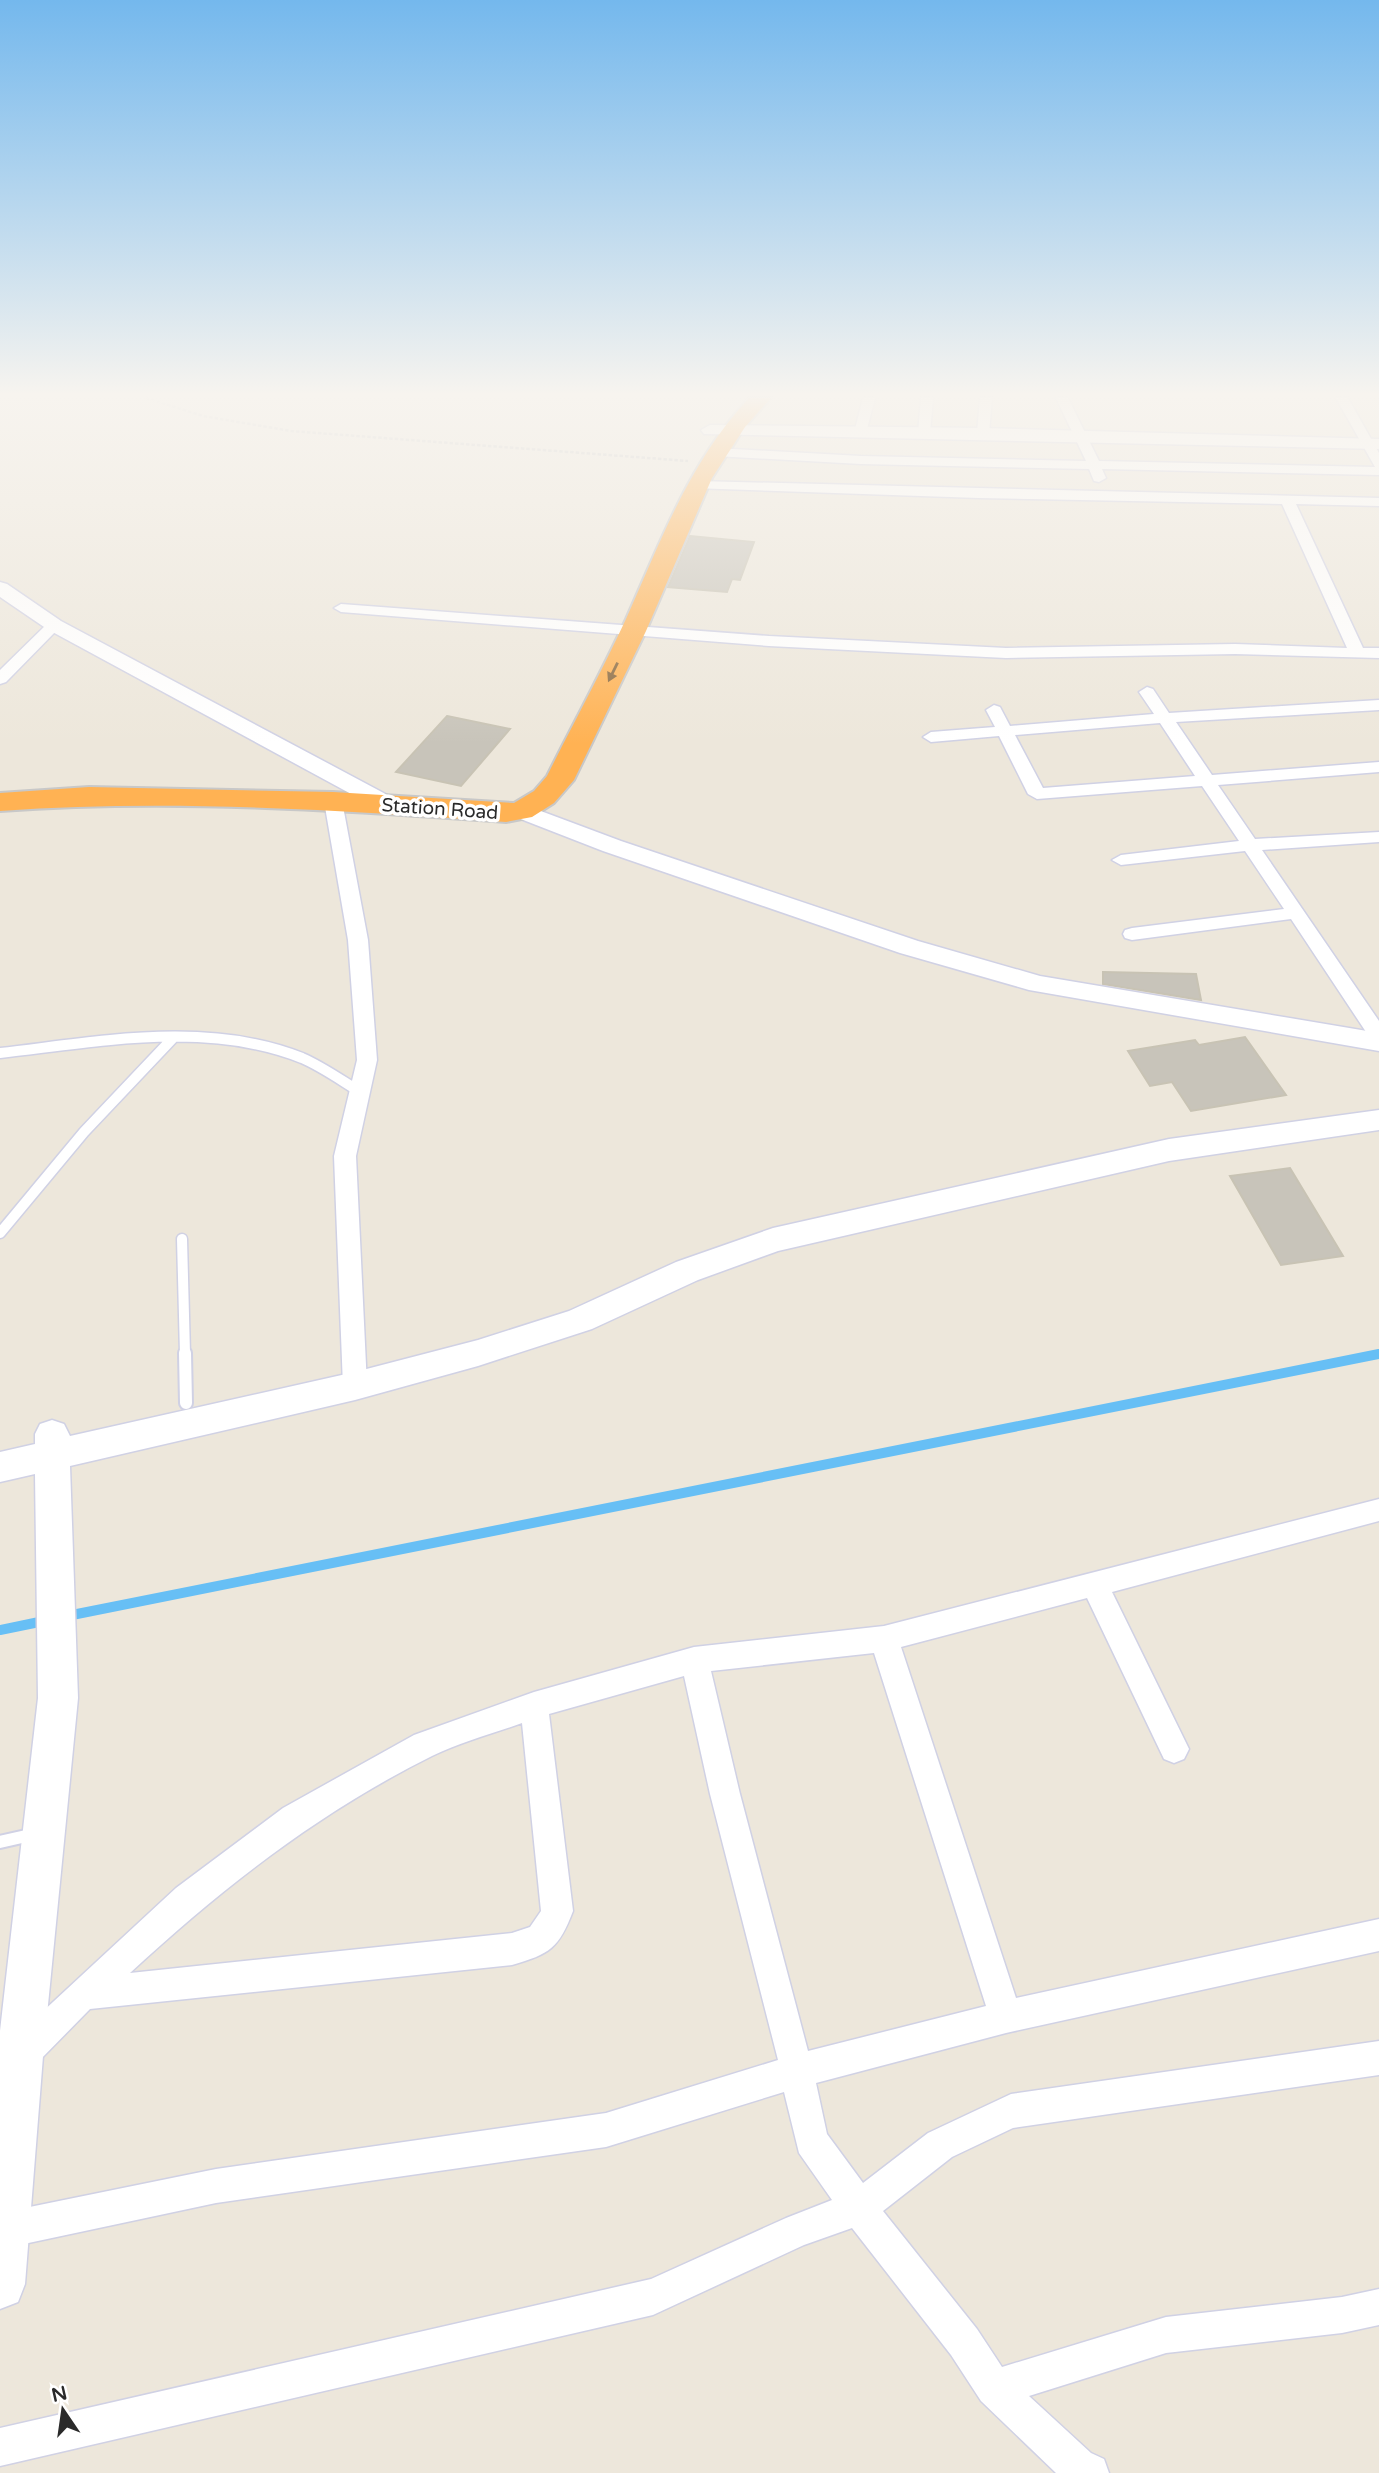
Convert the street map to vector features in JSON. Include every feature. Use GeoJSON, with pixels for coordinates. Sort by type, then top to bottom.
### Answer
{"type":"FeatureCollection","features":[{"type":"Feature","properties":{"kind":"highway","name":"Station Road"},"geometry":{"type":"LineString","coordinates":[[0,789],[87,784],[374,797],[468,797],[498,793],[520,785],[541,769],[621,629],[678,513]]}},
{"type":"Feature","properties":{"kind":"highway","name":"Station Road"},"geometry":{"type":"LineString","coordinates":[[0,802],[89,796],[333,801],[374,797],[486,813],[522,811],[544,797],[560,780],[621,629]]}},
{"type":"Feature","properties":{"kind":"main road"},"geometry":{"type":"LineString","coordinates":[[0,587],[54,625],[374,797]]}},
{"type":"Feature","properties":{"kind":"main road"},"geometry":{"type":"LineString","coordinates":[[522,811],[612,846],[882,938],[1039,984],[1087,995],[1246,1018],[1379,1042]]}},
{"type":"Feature","properties":{"kind":"main road"},"geometry":{"type":"LineString","coordinates":[[0,1467],[53,1444],[186,1403],[478,1353],[580,1320],[682,1263],[764,1223],[1159,1135],[1379,1104]]}},
{"type":"Feature","properties":{"kind":"main road"},"geometry":{"type":"LineString","coordinates":[[682,1263],[1169,1150],[1379,1120]]}},
{"type":"Feature","properties":{"kind":"main road"},"geometry":{"type":"LineString","coordinates":[[0,1446],[53,1444],[355,1376]]}},
{"type":"Feature","properties":{"kind":"main road"},"geometry":{"type":"LineString","coordinates":[[0,2284],[5,2230],[10,2066],[43,1832],[58,1698],[52,1539],[53,1444]]}},
{"type":"Feature","properties":{"kind":"street"},"geometry":{"type":"LineString","coordinates":[[1293,513],[1357,652]]}},
{"type":"Feature","properties":{"kind":"street"},"geometry":{"type":"LineString","coordinates":[[341,607],[769,641],[1006,653],[1235,649],[1379,653]]}},
{"type":"Feature","properties":{"kind":"street"},"geometry":{"type":"LineString","coordinates":[[0,679],[54,625]]}},
{"type":"Feature","properties":{"kind":"street"},"geometry":{"type":"LineString","coordinates":[[1147,691],[1379,1036]]}},
{"type":"Feature","properties":{"kind":"street"},"geometry":{"type":"LineString","coordinates":[[931,737],[1165,718],[1379,705]]}},
{"type":"Feature","properties":{"kind":"street"},"geometry":{"type":"LineString","coordinates":[[994,710],[1037,794],[1379,767]]}},
{"type":"Feature","properties":{"kind":"street"},"geometry":{"type":"LineString","coordinates":[[333,801],[358,940],[367,1060],[362,1093],[345,1156],[355,1376]]}},
{"type":"Feature","properties":{"kind":"street"},"geometry":{"type":"LineString","coordinates":[[1121,859],[1250,845],[1379,837]]}},
{"type":"Feature","properties":{"kind":"street"},"geometry":{"type":"LineString","coordinates":[[1132,934],[1296,913]]}},
{"type":"Feature","properties":{"kind":"street"},"geometry":{"type":"LineString","coordinates":[[10,2066],[83,1993],[187,1899],[294,1818],[424,1745],[534,1705],[694,1660],[884,1640],[1379,1510]]}},
{"type":"Feature","properties":{"kind":"street"},"geometry":{"type":"LineString","coordinates":[[1095,1586],[1174,1749]]}},
{"type":"Feature","properties":{"kind":"street"},"geometry":{"type":"LineString","coordinates":[[884,1640],[1006,2017]]}},
{"type":"Feature","properties":{"kind":"street"},"geometry":{"type":"LineString","coordinates":[[694,1660],[731,1819],[797,2071],[811,2141],[859,2208],[964,2342],[994,2388],[1077,2467],[1090,2473]]}},
{"type":"Feature","properties":{"kind":"street"},"geometry":{"type":"LineString","coordinates":[[83,1993],[512,1949],[540,1941],[550,1931],[557,1911],[534,1705]]}},
{"type":"Feature","properties":{"kind":"street"},"geometry":{"type":"LineString","coordinates":[[5,2230],[216,2186],[606,2130],[797,2071],[1006,2017],[1379,1935]]}},
{"type":"Feature","properties":{"kind":"street"},"geometry":{"type":"LineString","coordinates":[[0,2447],[653,2297],[798,2230],[859,2208],[940,2145],[1011,2111],[1379,2058]]}},
{"type":"Feature","properties":{"kind":"street"},"geometry":{"type":"LineString","coordinates":[[994,2388],[1166,2335],[1342,2315],[1379,2308]]}},
{"type":"Feature","properties":{"kind":"lane"},"geometry":{"type":"LineString","coordinates":[[0,1233],[84,1132],[173,1038]]}},
{"type":"Feature","properties":{"kind":"lane"},"geometry":{"type":"LineString","coordinates":[[0,1052],[173,1038],[248,1042],[302,1058],[362,1093]]}},
{"type":"Feature","properties":{"kind":"lane"},"geometry":{"type":"LineString","coordinates":[[182,1239],[186,1403]]}},
{"type":"Feature","properties":{"kind":"lane"},"geometry":{"type":"LineString","coordinates":[[0,1842],[43,1832]]}},
{"type":"Feature","properties":{"kind":"building"},"geometry":{"type":"Polygon","coordinates":[[[690,536],[754,542],[740,580],[732,579],[727,592],[668,587],[690,536]]]}},
{"type":"Feature","properties":{"kind":"building"},"geometry":{"type":"Polygon","coordinates":[[[447,716],[510,729],[461,786],[396,772],[447,716]]]}},
{"type":"Feature","properties":{"kind":"building"},"geometry":{"type":"Polygon","coordinates":[[[1103,972],[1196,974],[1201,1000],[1103,984],[1103,972]]]}},
{"type":"Feature","properties":{"kind":"building"},"geometry":{"type":"Polygon","coordinates":[[[1245,1037],[1286,1095],[1191,1111],[1172,1082],[1150,1086],[1128,1051],[1195,1040],[1199,1045],[1245,1037]]]}},
{"type":"Feature","properties":{"kind":"building"},"geometry":{"type":"Polygon","coordinates":[[[1290,1168],[1343,1256],[1281,1265],[1230,1176],[1290,1168]]]}},
{"type":"Feature","properties":{"kind":"waterway"},"geometry":{"type":"LineString","coordinates":[[67,1616],[1379,1354]]}},
{"type":"Feature","properties":{"kind":"waterway"},"geometry":{"type":"LineString","coordinates":[[0,1630],[44,1621]]}}]}
